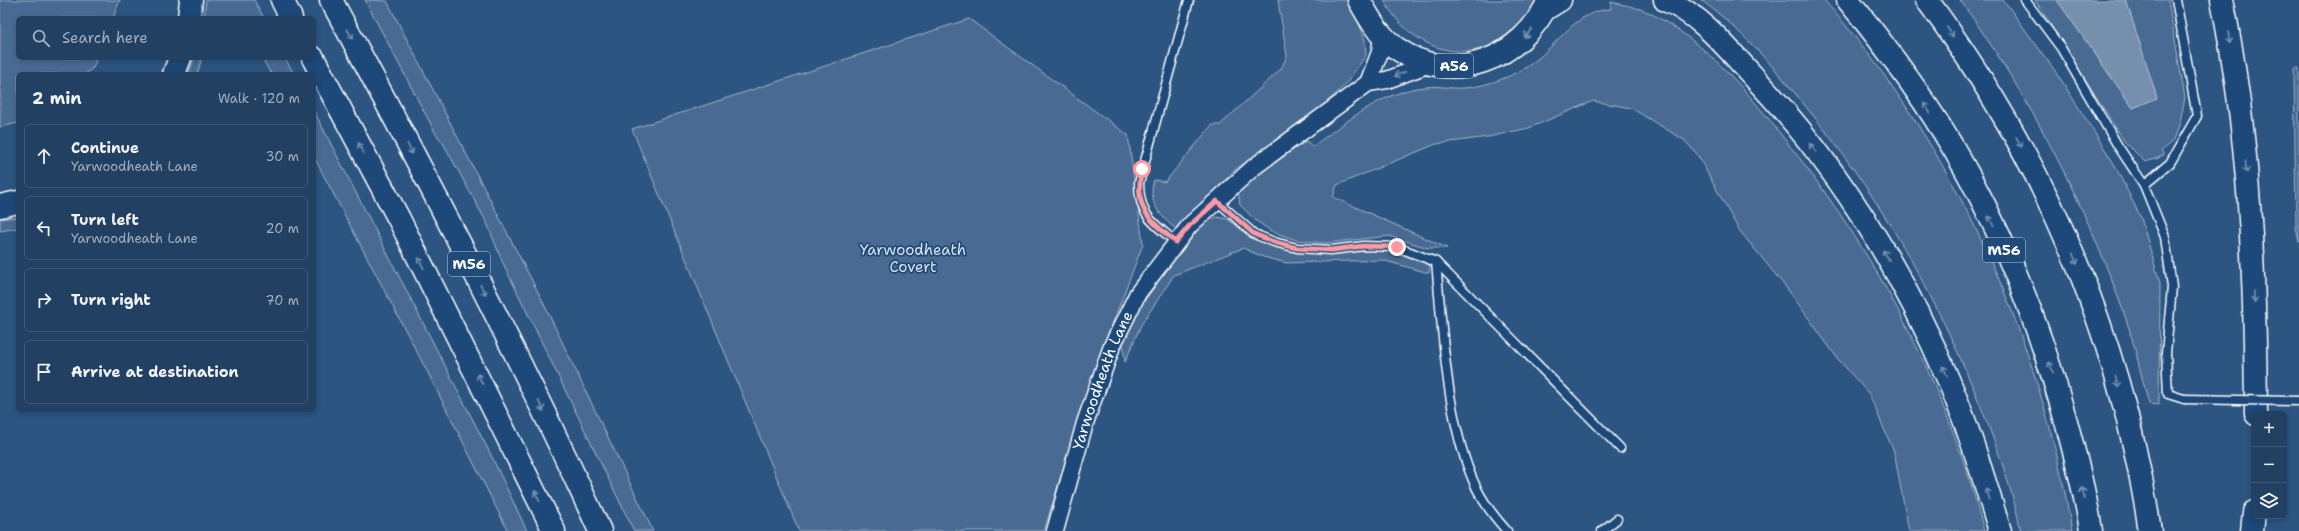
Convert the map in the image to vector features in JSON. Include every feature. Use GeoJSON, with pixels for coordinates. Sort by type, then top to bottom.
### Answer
{"type":"FeatureCollection","features":[{"type":"Feature","properties":{"kind":"highway"},"geometry":{"type":"LineString","coordinates":[[189,16],[191,0]]}},
{"type":"Feature","properties":{"kind":"highway"},"geometry":{"type":"LineString","coordinates":[[282,0],[291,16]]}},
{"type":"Feature","properties":{"kind":"highway","name":"M56"},"geometry":{"type":"LineString","coordinates":[[331,0],[370,71],[518,359],[600,531]]}},
{"type":"Feature","properties":{"kind":"highway","name":"A56"},"geometry":{"type":"LineString","coordinates":[[1359,0],[1374,27],[1396,48],[1432,63],[1450,67],[1479,64],[1506,52],[1528,34],[1551,3]]}},
{"type":"Feature","properties":{"kind":"highway"},"geometry":{"type":"LineString","coordinates":[[1665,0],[1701,24],[1723,44],[1769,92],[1824,162],[1872,232],[1901,280],[1949,380],[1971,440],[2000,531]]}},
{"type":"Feature","properties":{"kind":"highway","name":"M56"},"geometry":{"type":"LineString","coordinates":[[1848,0],[1886,47],[1955,151],[2001,242],[2024,292],[2054,376],[2074,452],[2091,531]]}},
{"type":"Feature","properties":{"kind":"highway"},"geometry":{"type":"LineString","coordinates":[[1927,0],[1988,87],[2025,151],[2057,216],[2095,307],[2114,369],[2142,483],[2150,531]]}},
{"type":"Feature","properties":{"kind":"highway"},"geometry":{"type":"LineString","coordinates":[[2222,0],[2239,99],[2252,228],[2256,411]]}},
{"type":"Feature","properties":{"kind":"highway"},"geometry":{"type":"LineString","coordinates":[[175,72],[179,60]]}},
{"type":"Feature","properties":{"kind":"highway","name":"M56"},"geometry":{"type":"LineString","coordinates":[[314,60],[399,219],[554,531]]}},
{"type":"Feature","properties":{"kind":"highway"},"geometry":{"type":"LineString","coordinates":[[0,206],[16,202]]}},
{"type":"Feature","properties":{"kind":"highway"},"geometry":{"type":"LineString","coordinates":[[2252,531],[2253,519]]}},
{"type":"Feature","properties":{"kind":"street"},"geometry":{"type":"LineString","coordinates":[[1382,35],[1380,52],[1368,82],[1386,80],[1432,63]]}},
{"type":"Feature","properties":{"kind":"street","name":"Yarwoodheath Lane"},"geometry":{"type":"LineString","coordinates":[[1054,531],[1085,423],[1112,346],[1138,293],[1190,225],[1254,167],[1312,126],[1368,82]]}},
{"type":"Feature","properties":{"kind":"lane"},"geometry":{"type":"LineString","coordinates":[[1176,242],[1152,222],[1145,213],[1139,199],[1139,183],[1189,0]]}},
{"type":"Feature","properties":{"kind":"lane"},"geometry":{"type":"LineString","coordinates":[[2025,0],[2061,48],[2118,146],[2144,185],[2165,237],[2172,287],[2166,353],[2168,394],[2184,399],[2299,401]]}},
{"type":"Feature","properties":{"kind":"lane"},"geometry":{"type":"LineString","coordinates":[[2144,185],[2170,163],[2197,116],[2176,0]]}},
{"type":"Feature","properties":{"kind":"lane"},"geometry":{"type":"LineString","coordinates":[[1217,201],[1254,234],[1274,242],[1297,248],[1331,250],[1364,246],[1397,247],[1436,262],[1620,448]]}},
{"type":"Feature","properties":{"kind":"lane"},"geometry":{"type":"LineString","coordinates":[[1436,262],[1450,395],[1461,445],[1477,489],[1507,531]]}},
{"type":"Feature","properties":{"kind":"lane"},"geometry":{"type":"LineString","coordinates":[[1602,531],[1617,519]]}},
{"type":"Feature","properties":{"kind":"green space"},"geometry":{"type":"Polygon","coordinates":[[[0,0],[120,0],[114,16],[16,16],[16,60],[96,60],[93,68],[88,72],[16,72],[16,123],[0,127],[0,0]]]}},
{"type":"Feature","properties":{"kind":"green space"},"geometry":{"type":"Polygon","coordinates":[[[206,0],[254,0],[263,16],[204,16],[206,0]]]}},
{"type":"Feature","properties":{"kind":"green space"},"geometry":{"type":"Polygon","coordinates":[[[365,0],[387,1],[540,296],[653,531],[634,531],[502,261],[487,223],[443,143],[436,134],[365,0]]]}},
{"type":"Feature","properties":{"kind":"green space"},"geometry":{"type":"Polygon","coordinates":[[[1278,0],[1350,0],[1365,40],[1366,55],[1346,84],[1308,120],[1236,169],[1176,229],[1160,214],[1156,208],[1152,195],[1154,180],[1165,182],[1212,125],[1220,125],[1281,69],[1287,56],[1278,0]]]}},
{"type":"Feature","properties":{"kind":"green space"},"geometry":{"type":"Polygon","coordinates":[[[1384,0],[1538,0],[1527,19],[1509,35],[1490,46],[1470,51],[1450,50],[1431,45],[1413,34],[1397,19],[1384,0]]]}},
{"type":"Feature","properties":{"kind":"green space"},"geometry":{"type":"Polygon","coordinates":[[[1701,0],[1824,0],[1871,57],[1914,118],[1952,182],[1985,248],[2014,317],[2038,387],[2058,459],[2072,531],[2021,531],[2001,460],[1974,390],[1957,351],[1920,276],[1899,240],[1854,170],[1792,89],[1743,35],[1701,0]]]}},
{"type":"Feature","properties":{"kind":"green space"},"geometry":{"type":"Polygon","coordinates":[[[1960,0],[2003,0],[2008,6],[2058,75],[2113,162],[2141,218],[2160,283],[2159,405],[2149,404],[2125,316],[2074,192],[2054,152],[2010,74],[1960,0]]]}},
{"type":"Feature","properties":{"kind":"green space"},"geometry":{"type":"Polygon","coordinates":[[[2035,0],[2057,0],[2133,108],[2157,98],[2126,0],[2168,0],[2185,98],[2180,122],[2174,140],[2161,151],[2164,155],[2145,162],[2125,142],[2035,0]]]}},
{"type":"Feature","properties":{"kind":"green space"},"geometry":{"type":"Polygon","coordinates":[[[1611,2],[1650,13],[1690,38],[1708,53],[1757,104],[1814,177],[1865,252],[1888,292],[1929,372],[1965,466],[1984,531],[1909,531],[1894,452],[1869,394],[1838,359],[1789,291],[1739,230],[1697,154],[1684,140],[1631,108],[1593,101],[1529,128],[1488,137],[1436,144],[1337,185],[1333,197],[1447,248],[1428,248],[1389,236],[1326,243],[1296,240],[1271,231],[1255,220],[1240,205],[1238,191],[1259,172],[1307,141],[1312,147],[1365,109],[1394,95],[1410,90],[1431,87],[1470,87],[1494,82],[1509,76],[1535,61],[1574,24],[1597,11],[1611,9],[1611,2]]]}},
{"type":"Feature","properties":{"kind":"green space","name":"Yarwoodheath Covert"},"geometry":{"type":"Polygon","coordinates":[[[969,19],[1128,135],[1143,244],[1089,385],[1044,531],[799,531],[632,129],[969,19]]]}},
{"type":"Feature","properties":{"kind":"green space"},"geometry":{"type":"Polygon","coordinates":[[[193,60],[201,60],[198,72],[190,72],[193,60]]]}},
{"type":"Feature","properties":{"kind":"green space"},"geometry":{"type":"Polygon","coordinates":[[[263,60],[286,60],[293,72],[270,72],[263,60]]]}},
{"type":"Feature","properties":{"kind":"green space"},"geometry":{"type":"Polygon","coordinates":[[[2294,68],[2299,68],[2299,242],[2296,228],[2294,68]]]}},
{"type":"Feature","properties":{"kind":"green space"},"geometry":{"type":"Polygon","coordinates":[[[316,115],[492,457],[527,531],[508,531],[428,373],[316,161],[316,115]]]}},
{"type":"Feature","properties":{"kind":"green space"},"geometry":{"type":"Polygon","coordinates":[[[16,217],[16,228],[0,231],[0,219],[16,217]]]}},
{"type":"Feature","properties":{"kind":"green space"},"geometry":{"type":"Polygon","coordinates":[[[1217,217],[1227,219],[1267,244],[1297,251],[1334,253],[1395,249],[1430,262],[1429,273],[1382,260],[1286,263],[1263,257],[1243,248],[1174,275],[1141,325],[1125,362],[1123,344],[1137,311],[1156,285],[1173,253],[1201,224],[1217,217]]]}},
{"type":"Feature","properties":{"kind":"shaded area"},"geometry":{"type":"Polygon","coordinates":[[[2057,0],[2126,0],[2157,98],[2133,108],[2057,0]]]}},
{"type":"Feature","properties":{"kind":"route"},"geometry":{"type":"LineString","coordinates":[[1142,169],[1139,183],[1139,199],[1145,213],[1152,222],[1176,242],[1190,225],[1217,201],[1254,234],[1274,242],[1297,248],[1331,250],[1364,246],[1397,247]]}}]}
